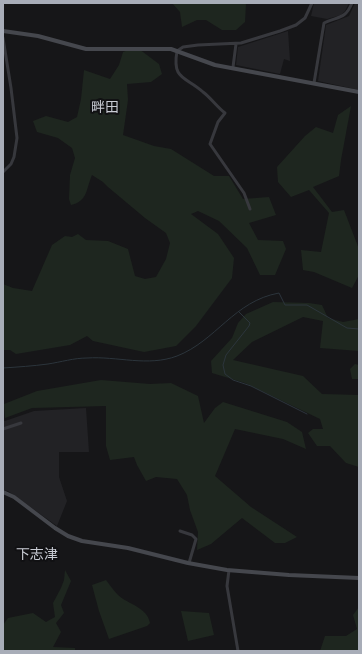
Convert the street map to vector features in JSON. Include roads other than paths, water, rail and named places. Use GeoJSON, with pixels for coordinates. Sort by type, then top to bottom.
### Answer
{"type":"FeatureCollection","features":[{"type":"Feature","properties":{"kind":"street"},"geometry":{"type":"LineString","coordinates":[[177,51],[183,47],[198,45],[236,44],[280,31],[296,25],[305,18],[312,3]]}},
{"type":"Feature","properties":{"kind":"street"},"geometry":{"type":"LineString","coordinates":[[314,83],[324,23],[345,15],[349,11],[352,3]]}},
{"type":"Feature","properties":{"kind":"street"},"geometry":{"type":"LineString","coordinates":[[3,31],[38,36],[86,49],[171,49],[207,63],[359,92]]}},
{"type":"Feature","properties":{"kind":"street"},"geometry":{"type":"LineString","coordinates":[[3,38],[17,138],[14,157],[11,164],[3,172]]}},
{"type":"Feature","properties":{"kind":"street"},"geometry":{"type":"LineString","coordinates":[[233,67],[236,44]]}},
{"type":"Feature","properties":{"kind":"street"},"geometry":{"type":"LineString","coordinates":[[177,51],[176,66],[180,76],[203,92],[225,113],[218,122],[210,144],[244,193],[250,208]]}},
{"type":"Feature","properties":{"kind":"street"},"geometry":{"type":"LineString","coordinates":[[3,429],[21,423]]}},
{"type":"Feature","properties":{"kind":"street"},"geometry":{"type":"LineString","coordinates":[[3,492],[14,497],[55,528],[75,539],[128,548],[189,563],[229,570],[289,575],[359,578]]}},
{"type":"Feature","properties":{"kind":"street"},"geometry":{"type":"LineString","coordinates":[[180,531],[192,534],[196,539],[189,563]]}},
{"type":"Feature","properties":{"kind":"street"},"geometry":{"type":"LineString","coordinates":[[229,570],[227,586],[238,651]]}},
{"type":"Feature","properties":{"kind":"waterway"},"geometry":{"type":"LineString","coordinates":[[3,368],[42,365],[82,358],[144,361],[166,359],[177,356],[191,349],[203,341],[237,312],[250,304],[263,297],[279,293],[285,305],[307,305],[347,328],[359,329]]}},
{"type":"Feature","properties":{"kind":"waterway"},"geometry":{"type":"LineString","coordinates":[[239,312],[250,323],[226,355],[223,365],[225,374],[233,380],[251,386],[307,414]]}},
{"type":"Feature","properties":{"kind":"district","name":"畔田"},"geometry":{"type":"Point","coordinates":[105,109]}},
{"type":"Feature","properties":{"kind":"district","name":"下志津"},"geometry":{"type":"Point","coordinates":[37,556]}}]}
